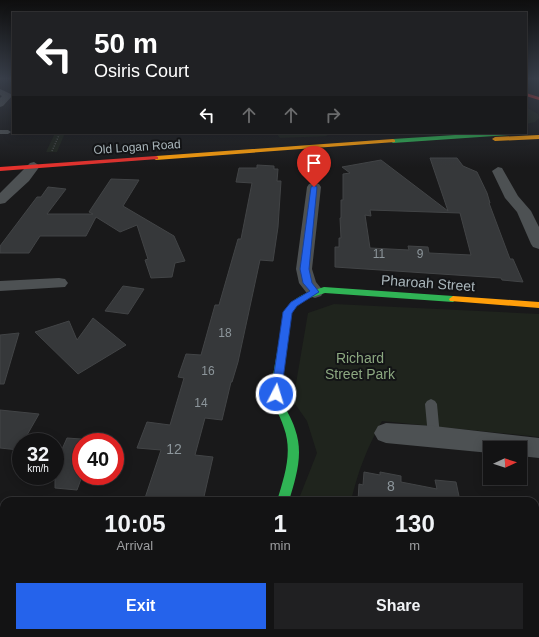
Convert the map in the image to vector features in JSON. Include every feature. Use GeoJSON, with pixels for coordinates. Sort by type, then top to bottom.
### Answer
{"type":"FeatureCollection","features":[{"type":"Feature","properties":{"kind":"main road"},"geometry":{"type":"LineString","coordinates":[[527,130],[539,128]]}},
{"type":"Feature","properties":{"kind":"main road","name":"Old Logan Road"},"geometry":{"type":"LineString","coordinates":[[0,169],[317,148],[496,134]]}},
{"type":"Feature","properties":{"kind":"main road","name":"Old Logan Road"},"geometry":{"type":"LineString","coordinates":[[396,142],[539,137]]}},
{"type":"Feature","properties":{"kind":"main road","name":"Pharoah Street"},"geometry":{"type":"LineString","coordinates":[[315,292],[336,290],[539,305]]}},
{"type":"Feature","properties":{"kind":"main road"},"geometry":{"type":"LineString","coordinates":[[285,497],[295,454],[290,429],[279,406],[276,394],[277,381],[288,312],[294,304],[305,296],[315,292]]}},
{"type":"Feature","properties":{"kind":"street"},"geometry":{"type":"LineString","coordinates":[[0,200],[24,178],[34,166]]}},
{"type":"Feature","properties":{"kind":"street"},"geometry":{"type":"LineString","coordinates":[[498,171],[512,198],[524,211],[539,244]]}},
{"type":"Feature","properties":{"kind":"street"},"geometry":{"type":"LineString","coordinates":[[314,187],[304,269],[308,283],[315,292]]}},
{"type":"Feature","properties":{"kind":"street"},"geometry":{"type":"LineString","coordinates":[[0,286],[60,283]]}},
{"type":"Feature","properties":{"kind":"street"},"geometry":{"type":"LineString","coordinates":[[386,433],[434,436],[539,448]]}},
{"type":"Feature","properties":{"kind":"lane"},"geometry":{"type":"LineString","coordinates":[[0,132],[8,132]]}},
{"type":"Feature","properties":{"kind":"lane"},"geometry":{"type":"LineString","coordinates":[[431,404],[434,436]]}},
{"type":"Feature","properties":{"kind":"path"},"geometry":{"type":"LineString","coordinates":[[51,153],[60,134]]}},
{"type":"Feature","properties":{"kind":"path"},"geometry":{"type":"LineString","coordinates":[[314,187],[318,174],[320,158],[317,148]]}},
{"type":"Feature","properties":{"kind":"green space"},"geometry":{"type":"Polygon","coordinates":[[[527,108],[538,114],[539,118],[535,122],[527,124],[527,108]]]}},
{"type":"Feature","properties":{"kind":"green space"},"geometry":{"type":"Polygon","coordinates":[[[55,134],[65,134],[57,152],[46,152],[55,134]]]}},
{"type":"Feature","properties":{"kind":"green space"},"geometry":{"type":"Polygon","coordinates":[[[277,134],[324,134],[328,136],[280,138],[277,134]]]}},
{"type":"Feature","properties":{"kind":"green space","name":"Richard Street Park"},"geometry":{"type":"Polygon","coordinates":[[[334,304],[539,314],[539,437],[382,421],[364,460],[352,497],[300,497],[317,453],[307,421],[293,401],[308,313],[334,304]]]}},
{"type":"Feature","properties":{"kind":"building"},"geometry":{"type":"Polygon","coordinates":[[[430,158],[457,158],[463,166],[477,172],[487,193],[489,203],[510,259],[513,259],[523,282],[502,280],[501,278],[335,267],[335,247],[339,247],[339,238],[341,238],[340,218],[341,200],[343,200],[343,174],[350,173],[342,167],[381,160],[448,211],[430,158]],[[370,210],[371,216],[365,215],[370,248],[409,250],[408,246],[428,247],[429,253],[471,255],[460,213],[370,210]]]}},
{"type":"Feature","properties":{"kind":"building"},"geometry":{"type":"Polygon","coordinates":[[[257,165],[274,166],[274,169],[278,169],[277,181],[281,181],[278,227],[273,261],[260,260],[238,362],[231,382],[222,420],[205,418],[195,455],[213,457],[204,497],[145,497],[161,450],[137,448],[147,422],[170,425],[184,378],[178,377],[186,354],[201,355],[215,305],[219,305],[238,239],[241,239],[252,183],[236,182],[239,168],[257,168],[257,165]]]}},
{"type":"Feature","properties":{"kind":"building"},"geometry":{"type":"Polygon","coordinates":[[[111,179],[139,180],[123,206],[174,236],[185,261],[175,263],[172,277],[151,278],[145,260],[148,259],[137,225],[120,232],[96,217],[86,236],[40,236],[29,253],[0,253],[0,246],[37,197],[41,197],[48,187],[66,189],[47,214],[93,214],[89,212],[111,179]]]}},
{"type":"Feature","properties":{"kind":"building"},"geometry":{"type":"Polygon","coordinates":[[[123,286],[144,289],[128,314],[105,311],[123,286]]]}},
{"type":"Feature","properties":{"kind":"building"},"geometry":{"type":"Polygon","coordinates":[[[93,318],[126,345],[78,374],[35,332],[69,321],[77,340],[93,318]]]}},
{"type":"Feature","properties":{"kind":"building"},"geometry":{"type":"Polygon","coordinates":[[[19,333],[4,384],[0,384],[0,335],[19,333]]]}},
{"type":"Feature","properties":{"kind":"building"},"geometry":{"type":"Polygon","coordinates":[[[0,410],[39,414],[28,433],[12,433],[12,449],[0,448],[0,410]]]}},
{"type":"Feature","properties":{"kind":"building"},"geometry":{"type":"Polygon","coordinates":[[[67,438],[72,438],[72,485],[79,485],[77,490],[55,488],[55,485],[64,485],[64,445],[67,438]]]}},
{"type":"Feature","properties":{"kind":"building"},"geometry":{"type":"Polygon","coordinates":[[[364,472],[380,475],[380,472],[401,476],[401,482],[437,489],[435,480],[456,482],[459,497],[358,497],[359,484],[363,485],[364,472]]]}},
{"type":"Feature","properties":{"kind":"traffic: fast"},"geometry":{"type":"LineString","coordinates":[[393,141],[494,134]]}},
{"type":"Feature","properties":{"kind":"traffic: fast"},"geometry":{"type":"LineString","coordinates":[[284,497],[293,465],[294,447],[290,429],[277,399],[276,387],[282,343],[288,312],[291,307],[303,297],[324,290],[453,299]]}},
{"type":"Feature","properties":{"kind":"traffic: slow"},"geometry":{"type":"LineString","coordinates":[[495,139],[539,137]]}},
{"type":"Feature","properties":{"kind":"traffic: slow"},"geometry":{"type":"LineString","coordinates":[[156,158],[393,141]]}},
{"type":"Feature","properties":{"kind":"traffic: slow"},"geometry":{"type":"LineString","coordinates":[[453,299],[539,305]]}},
{"type":"Feature","properties":{"kind":"traffic: jam"},"geometry":{"type":"LineString","coordinates":[[0,169],[156,158]]}},
{"type":"Feature","properties":{"kind":"route"},"geometry":{"type":"LineString","coordinates":[[276,394],[288,312],[294,304],[305,296],[315,292],[308,283],[304,269],[314,187]]}}]}
